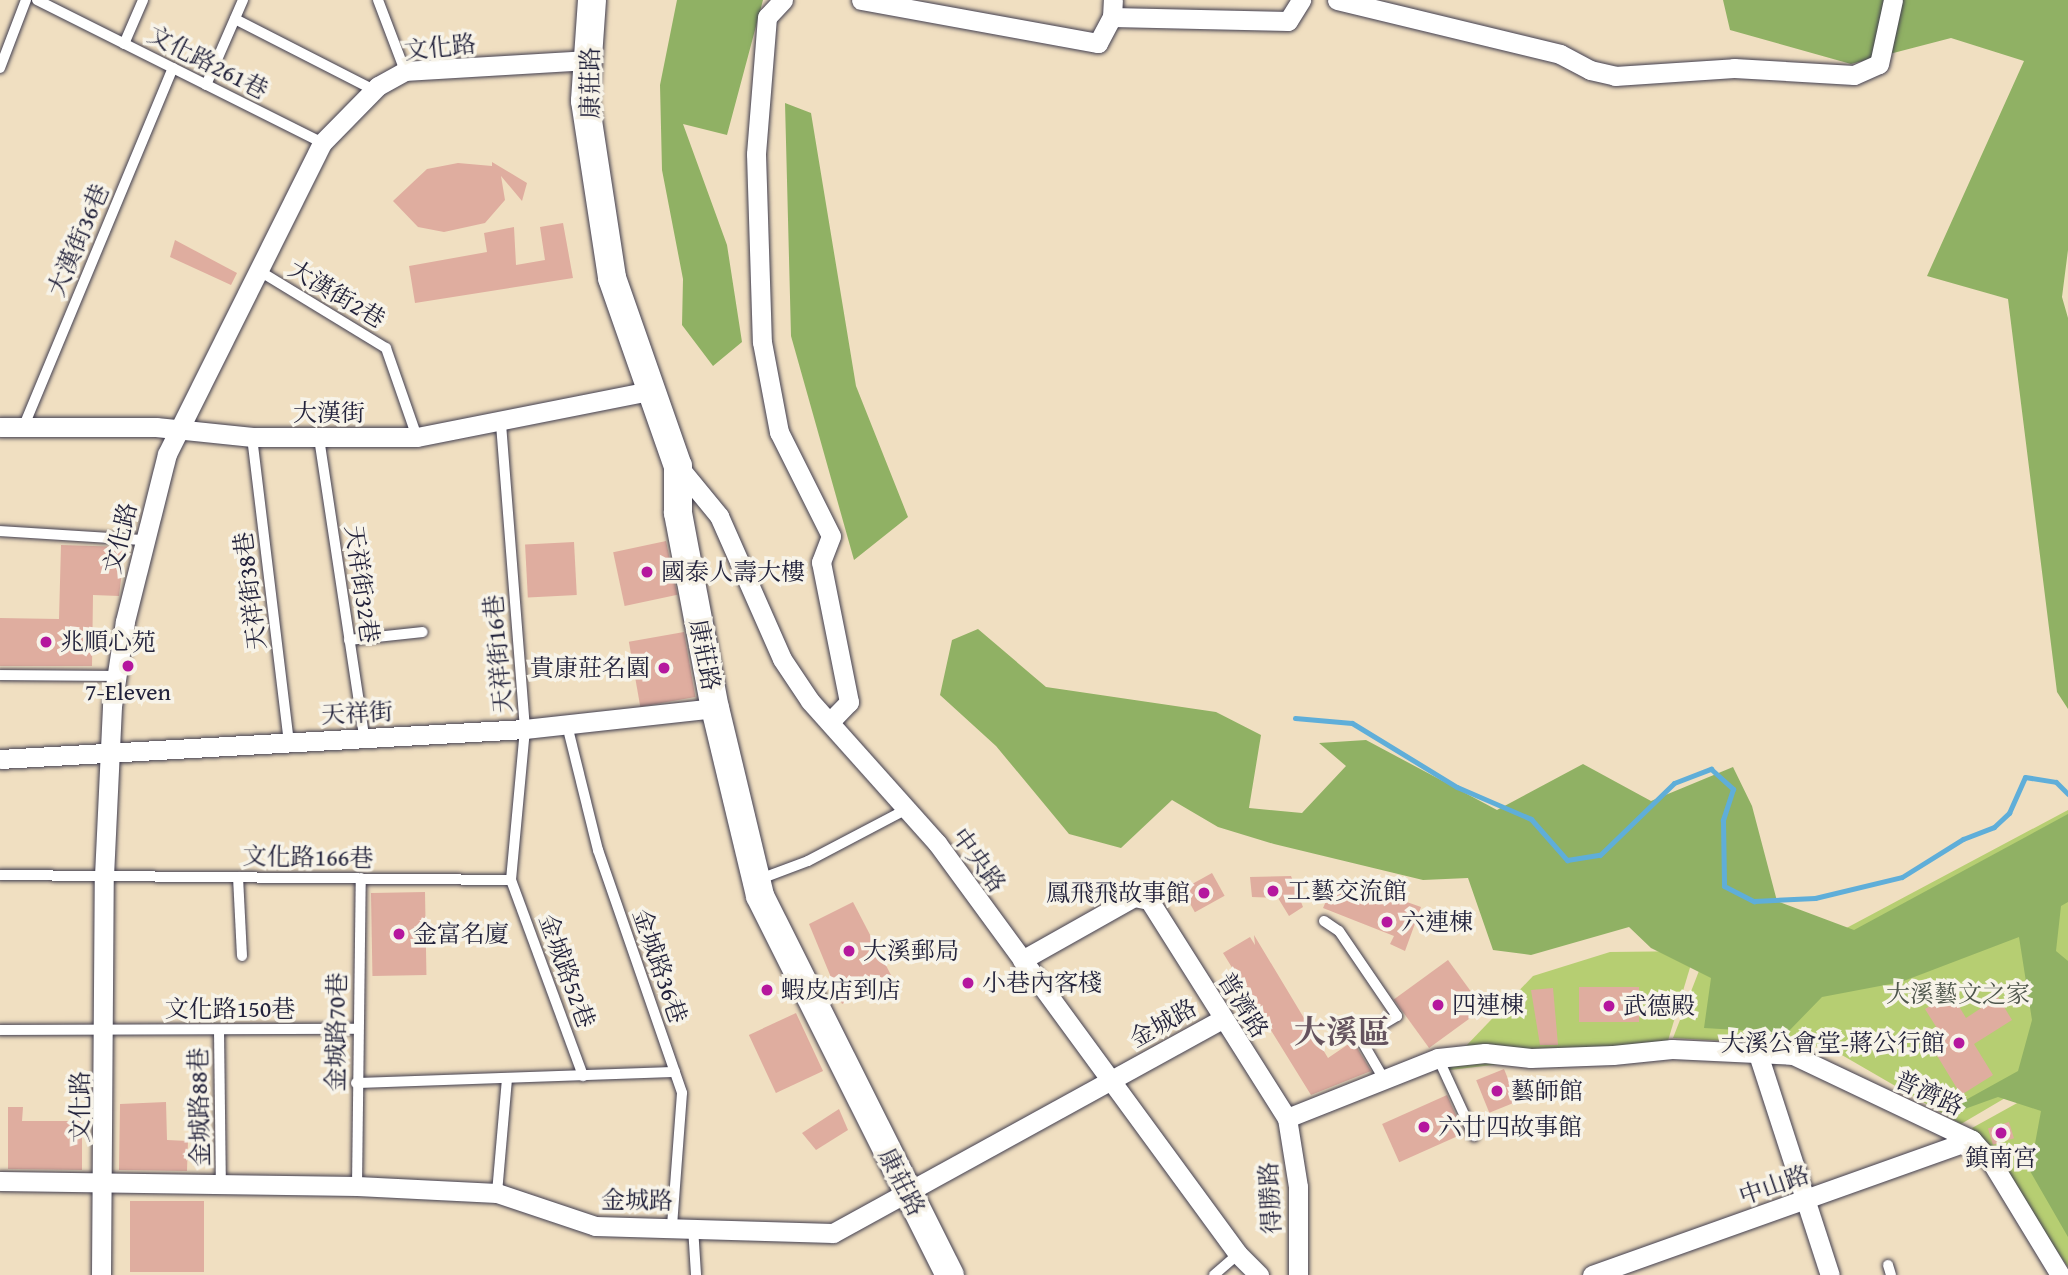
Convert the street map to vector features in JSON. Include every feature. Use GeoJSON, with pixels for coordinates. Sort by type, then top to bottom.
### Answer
{"type":"FeatureCollection","features":[{"type":"Feature","properties":{"kind":"street","name":"康莊路"},"geometry":{"type":"LineString","coordinates":[[593,0],[585,101],[612,278],[654,390],[678,466],[678,513],[715,708],[756,881],[908,1195],[950,1275]]}},
{"type":"Feature","properties":{"kind":"street"},"geometry":{"type":"LineString","coordinates":[[783,0],[767,17],[756,154],[762,342],[779,432],[831,536],[821,562],[849,702],[830,722]]}},
{"type":"Feature","properties":{"kind":"street"},"geometry":{"type":"LineString","coordinates":[[861,0],[1098,43],[1112,9],[1288,21],[1301,0]]}},
{"type":"Feature","properties":{"kind":"street"},"geometry":{"type":"LineString","coordinates":[[1337,0],[1560,54],[1590,70],[1615,76],[1734,68],[1854,75],[1879,64],[1893,0]]}},
{"type":"Feature","properties":{"kind":"street","name":"文化路"},"geometry":{"type":"LineString","coordinates":[[101,1275],[104,1182],[104,876],[109,756],[117,676],[145,540],[167,454],[322,143],[374,90],[405,71],[588,60]]}},
{"type":"Feature","properties":{"kind":"street","name":"大漢街"},"geometry":{"type":"LineString","coordinates":[[0,427],[180,428],[252,436],[319,438],[417,437],[501,424],[654,390]]}},
{"type":"Feature","properties":{"kind":"street","name":"中央路"},"geometry":{"type":"LineString","coordinates":[[678,466],[719,516],[782,659],[830,722],[907,808],[1238,1254],[1259,1275]]}},
{"type":"Feature","properties":{"kind":"street","name":"天祥街"},"geometry":{"type":"LineString","coordinates":[[0,759],[109,756],[289,741],[526,729],[715,708]]}},
{"type":"Feature","properties":{"kind":"street","name":"普濟路"},"geometry":{"type":"LineString","coordinates":[[1022,960],[1134,897],[1149,900],[1287,1118],[1438,1058],[1485,1053],[1531,1058],[1614,1055],[1672,1049],[1793,1055],[1972,1140],[1992,1163],[2060,1275]]}},
{"type":"Feature","properties":{"kind":"street","name":"金城路"},"geometry":{"type":"LineString","coordinates":[[0,1181],[357,1186],[497,1193],[595,1226],[672,1225],[833,1233],[908,1195],[1222,1018]]}},
{"type":"Feature","properties":{"kind":"street"},"geometry":{"type":"LineString","coordinates":[[1758,1054],[1803,1201],[1829,1275]]}},
{"type":"Feature","properties":{"kind":"street","name":"得勝路"},"geometry":{"type":"LineString","coordinates":[[1287,1118],[1298,1187],[1298,1275]]}},
{"type":"Feature","properties":{"kind":"street","name":"中山路"},"geometry":{"type":"LineString","coordinates":[[1592,1275],[1972,1140]]}},
{"type":"Feature","properties":{"kind":"lane"},"geometry":{"type":"LineString","coordinates":[[0,68],[26,0]]}},
{"type":"Feature","properties":{"kind":"lane","name":"文化路261巷"},"geometry":{"type":"LineString","coordinates":[[37,0],[322,143]]}},
{"type":"Feature","properties":{"kind":"lane"},"geometry":{"type":"LineString","coordinates":[[124,44],[143,0]]}},
{"type":"Feature","properties":{"kind":"lane"},"geometry":{"type":"LineString","coordinates":[[206,85],[243,0]]}},
{"type":"Feature","properties":{"kind":"lane"},"geometry":{"type":"LineString","coordinates":[[378,0],[405,71]]}},
{"type":"Feature","properties":{"kind":"lane"},"geometry":{"type":"LineString","coordinates":[[235,19],[374,90]]}},
{"type":"Feature","properties":{"kind":"lane","name":"大漢街36巷"},"geometry":{"type":"LineString","coordinates":[[23,428],[173,68]]}},
{"type":"Feature","properties":{"kind":"lane","name":"大漢街2巷"},"geometry":{"type":"LineString","coordinates":[[258,270],[386,348],[417,437]]}},
{"type":"Feature","properties":{"kind":"lane","name":"天祥街16巷"},"geometry":{"type":"LineString","coordinates":[[501,424],[526,729],[511,880]]}},
{"type":"Feature","properties":{"kind":"lane","name":"天祥街38巷"},"geometry":{"type":"LineString","coordinates":[[252,436],[289,741]]}},
{"type":"Feature","properties":{"kind":"lane","name":"天祥街32巷"},"geometry":{"type":"LineString","coordinates":[[319,438],[364,737]]}},
{"type":"Feature","properties":{"kind":"lane"},"geometry":{"type":"LineString","coordinates":[[0,531],[145,540]]}},
{"type":"Feature","properties":{"kind":"lane"},"geometry":{"type":"LineString","coordinates":[[349,640],[423,632]]}},
{"type":"Feature","properties":{"kind":"lane"},"geometry":{"type":"LineString","coordinates":[[0,675],[117,676]]}},
{"type":"Feature","properties":{"kind":"lane","name":"金城路36巷"},"geometry":{"type":"LineString","coordinates":[[567,726],[598,850],[682,1093],[672,1225]]}},
{"type":"Feature","properties":{"kind":"lane"},"geometry":{"type":"LineString","coordinates":[[756,881],[808,861],[907,808]]}},
{"type":"Feature","properties":{"kind":"lane","name":"文化路166巷"},"geometry":{"type":"LineString","coordinates":[[0,875],[511,880]]}},
{"type":"Feature","properties":{"kind":"lane"},"geometry":{"type":"LineString","coordinates":[[238,877],[242,956]]}},
{"type":"Feature","properties":{"kind":"lane","name":"金城路70巷"},"geometry":{"type":"LineString","coordinates":[[357,1186],[355,1029],[361,878]]}},
{"type":"Feature","properties":{"kind":"lane","name":"金城路52巷"},"geometry":{"type":"LineString","coordinates":[[511,880],[583,1076]]}},
{"type":"Feature","properties":{"kind":"lane"},"geometry":{"type":"LineString","coordinates":[[1324,921],[1339,932],[1397,1016],[1360,1038],[1385,1081]]}},
{"type":"Feature","properties":{"kind":"lane","name":"文化路150巷"},"geometry":{"type":"LineString","coordinates":[[0,1030],[355,1029]]}},
{"type":"Feature","properties":{"kind":"lane","name":"金城路88巷"},"geometry":{"type":"LineString","coordinates":[[219,1030],[221,1184]]}},
{"type":"Feature","properties":{"kind":"lane"},"geometry":{"type":"LineString","coordinates":[[1438,1058],[1474,1136]]}},
{"type":"Feature","properties":{"kind":"lane"},"geometry":{"type":"LineString","coordinates":[[356,1083],[675,1072]]}},
{"type":"Feature","properties":{"kind":"lane"},"geometry":{"type":"LineString","coordinates":[[497,1193],[507,1078]]}},
{"type":"Feature","properties":{"kind":"lane"},"geometry":{"type":"LineString","coordinates":[[693,1226],[696,1275]]}},
{"type":"Feature","properties":{"kind":"lane"},"geometry":{"type":"LineString","coordinates":[[1214,1275],[1238,1254]]}},
{"type":"Feature","properties":{"kind":"green space"},"geometry":{"type":"Polygon","coordinates":[[[677,0],[763,0],[727,135],[683,124],[727,245],[742,342],[713,366],[682,325],[683,279],[662,170],[660,85],[677,0]]]}},
{"type":"Feature","properties":{"kind":"green space"},"geometry":{"type":"Polygon","coordinates":[[[1723,0],[2068,0],[2068,250],[2062,297],[2068,318],[2068,709],[2057,692],[2008,299],[1927,276],[2024,61],[1951,38],[1851,64],[1730,30],[1723,0]]]}},
{"type":"Feature","properties":{"kind":"green space"},"geometry":{"type":"Polygon","coordinates":[[[785,103],[811,113],[856,386],[908,517],[854,560],[791,336],[785,103]]]}},
{"type":"Feature","properties":{"kind":"green space"},"geometry":{"type":"Polygon","coordinates":[[[978,629],[1046,687],[1216,712],[1261,735],[1249,808],[1302,813],[1346,766],[1319,743],[1366,740],[1497,810],[1583,764],[1651,801],[1733,767],[1752,806],[1777,901],[1854,930],[2068,814],[2068,902],[2061,906],[2056,951],[2068,961],[2068,1237],[2030,1171],[2041,1111],[1998,1097],[1948,1115],[1944,1112],[2018,1071],[2032,1020],[2019,937],[1901,982],[1822,997],[1787,1033],[1704,1028],[1711,978],[1651,948],[1629,927],[1531,955],[1493,950],[1468,878],[1423,880],[1274,844],[1218,827],[1172,800],[1121,848],[1069,834],[996,746],[940,695],[952,640],[978,629]]]}},
{"type":"Feature","properties":{"kind":"green space","name":"大溪藝文之家"},"geometry":{"type":"Polygon","coordinates":[[[2068,810],[2068,1061],[1961,1124],[1828,1047],[1673,1038],[1709,945],[1807,949],[2068,810]]]}},
{"type":"Feature","properties":{"kind":"green space"},"geometry":{"type":"Polygon","coordinates":[[[1695,951],[1667,1044],[1442,1071],[1533,976],[1610,952],[1695,951]]]}},
{"type":"Feature","properties":{"kind":"green space"},"geometry":{"type":"Polygon","coordinates":[[[2068,1075],[2068,1267],[1972,1128],[2068,1075]]]}},
{"type":"Feature","properties":{"kind":"building"},"geometry":{"type":"Polygon","coordinates":[[[492,162],[527,183],[522,201],[501,176],[505,200],[485,223],[444,232],[418,227],[393,201],[427,169],[458,163],[492,166],[492,162]]]}},
{"type":"Feature","properties":{"kind":"building"},"geometry":{"type":"Polygon","coordinates":[[[563,223],[573,278],[415,303],[409,266],[487,252],[484,233],[514,227],[516,265],[545,260],[540,227],[563,223]]]}},
{"type":"Feature","properties":{"kind":"building"},"geometry":{"type":"Polygon","coordinates":[[[175,240],[237,273],[231,285],[170,257],[175,240]]]}},
{"type":"Feature","properties":{"kind":"building","name":"國泰人壽大樓"},"geometry":{"type":"Polygon","coordinates":[[[666,541],[677,595],[625,606],[613,552],[666,541]]]}},
{"type":"Feature","properties":{"kind":"building"},"geometry":{"type":"Polygon","coordinates":[[[574,542],[577,595],[528,597],[525,545],[574,542]]]}},
{"type":"Feature","properties":{"kind":"building"},"geometry":{"type":"Polygon","coordinates":[[[61,545],[125,547],[119,596],[93,595],[92,666],[0,666],[0,618],[59,619],[61,545]]]}},
{"type":"Feature","properties":{"kind":"building","name":"貴康莊名園"},"geometry":{"type":"Polygon","coordinates":[[[684,632],[695,697],[640,707],[629,642],[684,632]]]}},
{"type":"Feature","properties":{"kind":"building","name":"鳳飛飛故事館"},"geometry":{"type":"Polygon","coordinates":[[[1212,873],[1225,896],[1195,912],[1182,889],[1212,873]]]}},
{"type":"Feature","properties":{"kind":"building","name":"工藝交流館"},"geometry":{"type":"Polygon","coordinates":[[[1291,876],[1303,907],[1289,916],[1278,898],[1252,897],[1250,877],[1291,876]]]}},
{"type":"Feature","properties":{"kind":"building","name":"六連棟"},"geometry":{"type":"Polygon","coordinates":[[[1332,888],[1362,900],[1367,888],[1421,907],[1405,951],[1390,944],[1394,936],[1323,908],[1332,888]]]}},
{"type":"Feature","properties":{"kind":"building","name":"金富名廈"},"geometry":{"type":"Polygon","coordinates":[[[425,892],[426,975],[372,976],[371,893],[425,892]]]}},
{"type":"Feature","properties":{"kind":"building","name":"大溪郵局"},"geometry":{"type":"Polygon","coordinates":[[[853,902],[892,977],[842,1004],[809,924],[853,902]]]}},
{"type":"Feature","properties":{"kind":"building"},"geometry":{"type":"Polygon","coordinates":[[[1254,935],[1328,1058],[1353,1041],[1371,1071],[1311,1095],[1223,953],[1250,937],[1255,945],[1254,935]]]}},
{"type":"Feature","properties":{"kind":"building","name":"四連棟"},"geometry":{"type":"Polygon","coordinates":[[[1448,960],[1483,1009],[1429,1048],[1394,999],[1448,960]]]}},
{"type":"Feature","properties":{"kind":"building","name":"武德殿"},"geometry":{"type":"Polygon","coordinates":[[[1579,987],[1639,987],[1639,1022],[1579,1022],[1579,987]]]}},
{"type":"Feature","properties":{"kind":"building"},"geometry":{"type":"Polygon","coordinates":[[[1553,988],[1558,1045],[1540,1045],[1531,990],[1553,988]]]}},
{"type":"Feature","properties":{"kind":"building","name":"大溪公會堂-蔣公行館"},"geometry":{"type":"Polygon","coordinates":[[[1951,993],[1966,1018],[1998,997],[2012,1020],[1974,1044],[1993,1075],[1961,1095],[1933,1049],[1945,1041],[1925,1009],[1951,993]]]}},
{"type":"Feature","properties":{"kind":"building"},"geometry":{"type":"Polygon","coordinates":[[[796,1013],[823,1071],[776,1093],[749,1035],[796,1013]]]}},
{"type":"Feature","properties":{"kind":"building","name":"藝師館"},"geometry":{"type":"Polygon","coordinates":[[[1504,1069],[1517,1101],[1489,1113],[1476,1080],[1504,1069]]]}},
{"type":"Feature","properties":{"kind":"building","name":"六廿四故事館"},"geometry":{"type":"Polygon","coordinates":[[[1447,1095],[1464,1133],[1399,1162],[1382,1124],[1447,1095]]]}},
{"type":"Feature","properties":{"kind":"building"},"geometry":{"type":"Polygon","coordinates":[[[166,1102],[167,1140],[188,1141],[187,1171],[119,1170],[120,1104],[166,1102]]]}},
{"type":"Feature","properties":{"kind":"building"},"geometry":{"type":"Polygon","coordinates":[[[8,1107],[23,1107],[22,1121],[82,1121],[82,1170],[8,1169],[8,1107]]]}},
{"type":"Feature","properties":{"kind":"building"},"geometry":{"type":"Polygon","coordinates":[[[839,1109],[848,1130],[816,1150],[802,1133],[839,1109]]]}},
{"type":"Feature","properties":{"kind":"building","name":"鎮南宮"},"geometry":{"type":"Polygon","coordinates":[[[2009,1122],[2014,1138],[1993,1145],[1988,1128],[2009,1122]]]}},
{"type":"Feature","properties":{"kind":"building"},"geometry":{"type":"Polygon","coordinates":[[[130,1201],[204,1201],[204,1272],[130,1272],[130,1201]]]}},
{"type":"Feature","properties":{"kind":"waterway"},"geometry":{"type":"LineString","coordinates":[[1295,718],[1352,723],[1457,787],[1531,819],[1567,860],[1600,855],[1674,783],[1711,769],[1733,789],[1723,820],[1724,886],[1754,901],[1815,898],[1902,877],[1963,839],[1994,827],[2009,813],[2025,777],[2056,782],[2068,794]]}},
{"type":"Feature","properties":{"kind":"place","name":"國泰人壽大樓"},"geometry":{"type":"Point","coordinates":[647,572]}},
{"type":"Feature","properties":{"kind":"place","name":"兆順心苑"},"geometry":{"type":"Point","coordinates":[46,642]}},
{"type":"Feature","properties":{"kind":"place","name":"7-Eleven"},"geometry":{"type":"Point","coordinates":[128,666]}},
{"type":"Feature","properties":{"kind":"place","name":"貴康莊名園"},"geometry":{"type":"Point","coordinates":[664,668]}},
{"type":"Feature","properties":{"kind":"place","name":"工藝交流館"},"geometry":{"type":"Point","coordinates":[1273,891]}},
{"type":"Feature","properties":{"kind":"place","name":"鳳飛飛故事館"},"geometry":{"type":"Point","coordinates":[1204,893]}},
{"type":"Feature","properties":{"kind":"place","name":"六連棟"},"geometry":{"type":"Point","coordinates":[1387,922]}},
{"type":"Feature","properties":{"kind":"place","name":"金富名廈"},"geometry":{"type":"Point","coordinates":[399,934]}},
{"type":"Feature","properties":{"kind":"place","name":"大溪郵局"},"geometry":{"type":"Point","coordinates":[849,951]}},
{"type":"Feature","properties":{"kind":"place","name":"小巷內客棧"},"geometry":{"type":"Point","coordinates":[968,983]}},
{"type":"Feature","properties":{"kind":"place","name":"蝦皮店到店"},"geometry":{"type":"Point","coordinates":[767,990]}},
{"type":"Feature","properties":{"kind":"place","name":"四連棟"},"geometry":{"type":"Point","coordinates":[1438,1005]}},
{"type":"Feature","properties":{"kind":"place","name":"武德殿"},"geometry":{"type":"Point","coordinates":[1609,1006]}},
{"type":"Feature","properties":{"kind":"place","name":"大溪公會堂-蔣公行館"},"geometry":{"type":"Point","coordinates":[1959,1043]}},
{"type":"Feature","properties":{"kind":"place","name":"藝師館"},"geometry":{"type":"Point","coordinates":[1497,1091]}},
{"type":"Feature","properties":{"kind":"place","name":"六廿四故事館"},"geometry":{"type":"Point","coordinates":[1424,1127]}},
{"type":"Feature","properties":{"kind":"place","name":"鎮南宮"},"geometry":{"type":"Point","coordinates":[2001,1133]}},
{"type":"Feature","properties":{"kind":"district","name":"大溪區"},"geometry":{"type":"Point","coordinates":[1342,1032]}}]}
